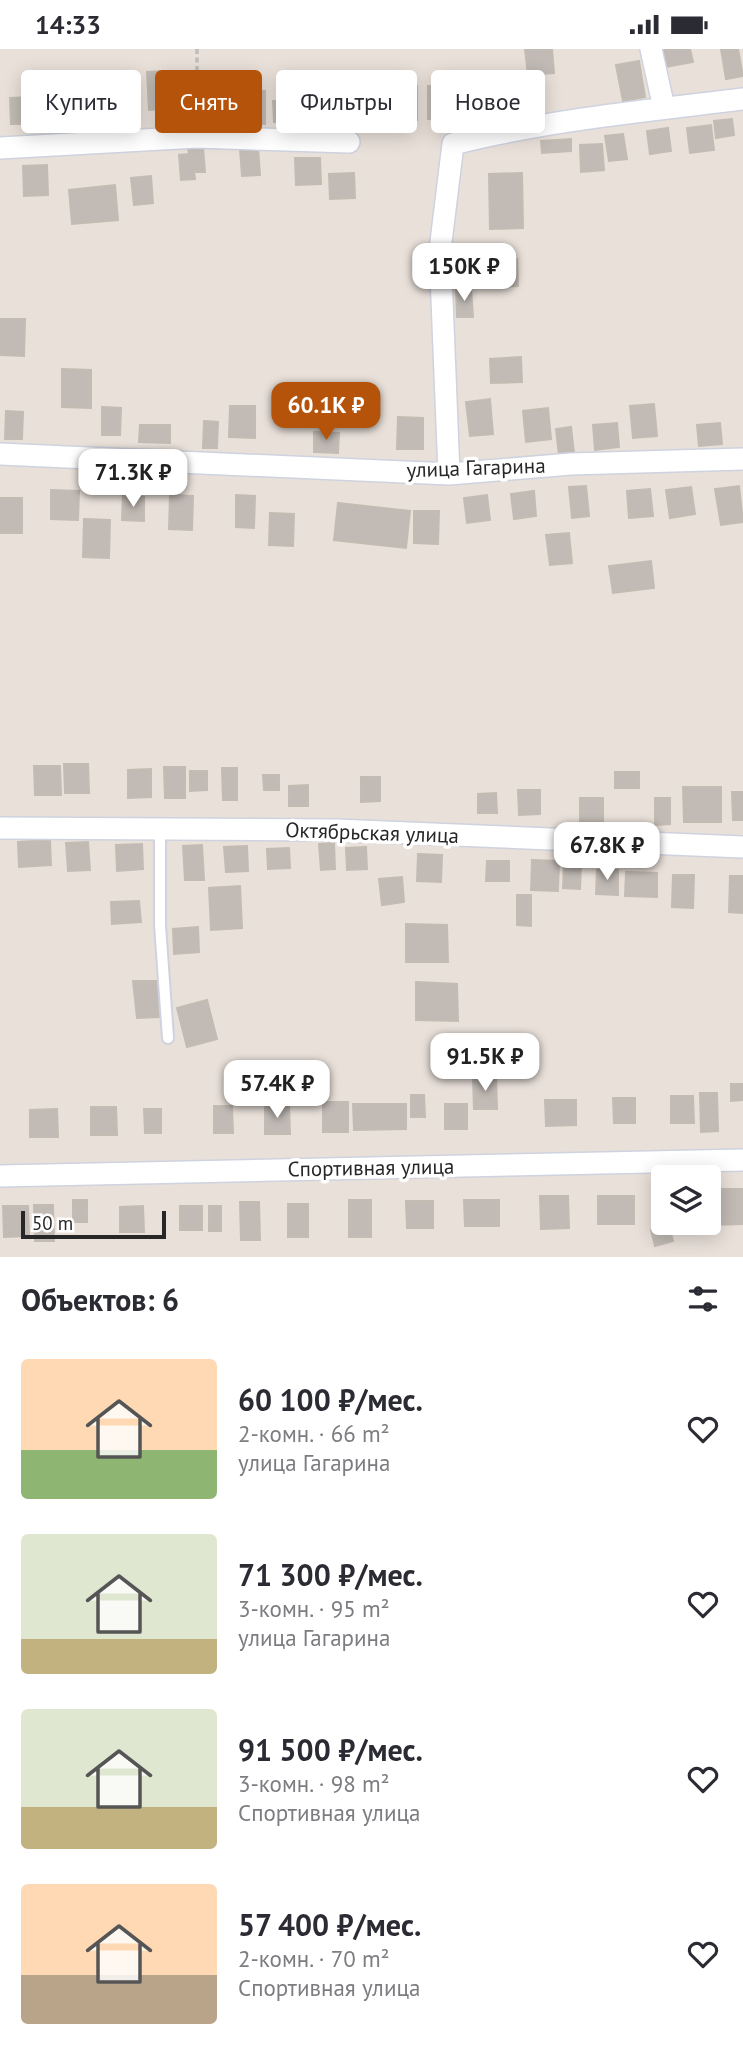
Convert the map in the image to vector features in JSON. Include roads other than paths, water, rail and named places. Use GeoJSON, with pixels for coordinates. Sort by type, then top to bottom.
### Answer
{"type":"FeatureCollection","features":[{"type":"Feature","properties":{"kind":"street"},"geometry":{"type":"LineString","coordinates":[[652,49],[664,109]]}},
{"type":"Feature","properties":{"kind":"street"},"geometry":{"type":"LineString","coordinates":[[449,474],[440,250],[453,144],[491,134],[743,99]]}},
{"type":"Feature","properties":{"kind":"street"},"geometry":{"type":"LineString","coordinates":[[0,148],[197,137],[349,142]]}},
{"type":"Feature","properties":{"kind":"street","name":"улица Гагарина"},"geometry":{"type":"LineString","coordinates":[[0,454],[449,474],[571,464],[743,459]]}},
{"type":"Feature","properties":{"kind":"street","name":"Октябрьская улица"},"geometry":{"type":"LineString","coordinates":[[0,828],[337,830],[743,847]]}},
{"type":"Feature","properties":{"kind":"street","name":"Спортивная улица"},"geometry":{"type":"LineString","coordinates":[[0,1176],[743,1160]]}},
{"type":"Feature","properties":{"kind":"lane"},"geometry":{"type":"LineString","coordinates":[[160,831],[160,925],[168,1038]]}}]}
